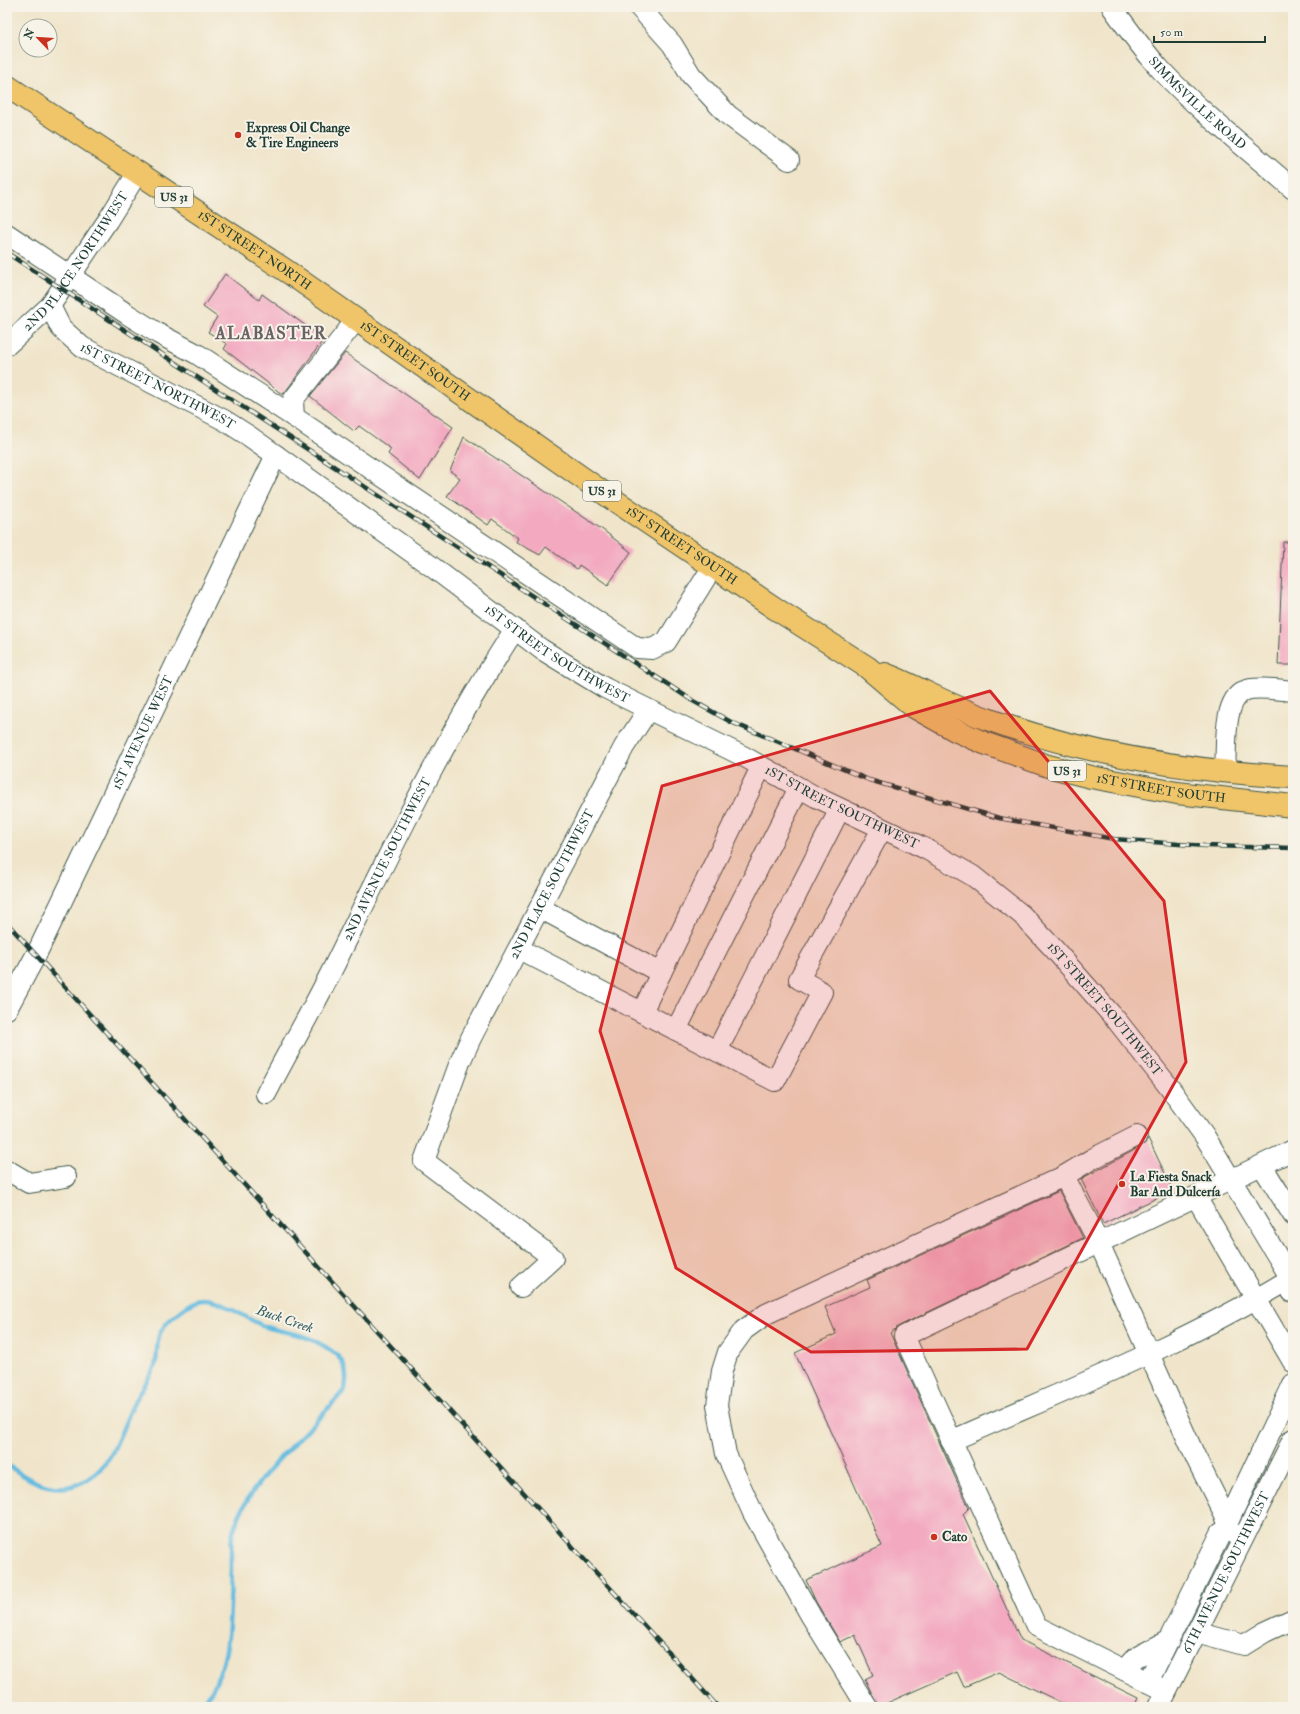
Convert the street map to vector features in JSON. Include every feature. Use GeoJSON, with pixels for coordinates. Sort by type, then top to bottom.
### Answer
{"type":"FeatureCollection","features":[{"type":"Feature","properties":{"kind":"main road","name":"1ST STREET NORTH"},"geometry":{"type":"LineString","coordinates":[[7,86],[288,272],[348,315]]}},
{"type":"Feature","properties":{"kind":"main road","name":"1ST STREET SOUTH"},"geometry":{"type":"LineString","coordinates":[[348,315],[611,498],[867,667],[914,707],[955,730],[984,743],[1048,766],[1099,779],[1184,794],[1293,806]]}},
{"type":"Feature","properties":{"kind":"main road","name":"1ST STREET SOUTH"},"geometry":{"type":"LineString","coordinates":[[867,667],[907,682],[944,701],[1023,732],[1105,753],[1154,762],[1225,771],[1293,777]]}},
{"type":"Feature","properties":{"kind":"main road"},"geometry":{"type":"LineString","coordinates":[[984,743],[995,722]]}},
{"type":"Feature","properties":{"kind":"street"},"geometry":{"type":"LineString","coordinates":[[639,7],[672,44],[691,75],[728,115],[789,160]]}},
{"type":"Feature","properties":{"kind":"street","name":"SIMMSVILLE ROAD"},"geometry":{"type":"LineString","coordinates":[[1112,7],[1161,70],[1215,121],[1293,189]]}},
{"type":"Feature","properties":{"kind":"street","name":"2ND PLACE NORTHWEST"},"geometry":{"type":"LineString","coordinates":[[7,345],[50,306],[108,220],[138,172]]}},
{"type":"Feature","properties":{"kind":"street"},"geometry":{"type":"LineString","coordinates":[[7,234],[159,334],[197,354],[294,417],[637,648],[652,649],[666,642],[713,566]]}},
{"type":"Feature","properties":{"kind":"street","name":"1ST STREET NORTHWEST"},"geometry":{"type":"LineString","coordinates":[[50,306],[61,328],[82,347],[224,420],[276,455]]}},
{"type":"Feature","properties":{"kind":"street"},"geometry":{"type":"LineString","coordinates":[[294,417],[293,400],[348,315]]}},
{"type":"Feature","properties":{"kind":"street","name":"1ST STREET SOUTHWEST"},"geometry":{"type":"LineString","coordinates":[[276,455],[443,575],[515,629],[579,672],[648,710],[840,809],[954,864],[973,876],[1022,915],[1118,1022],[1204,1135],[1232,1179],[1292,1286]]}},
{"type":"Feature","properties":{"kind":"street","name":"1ST AVENUE WEST"},"geometry":{"type":"LineString","coordinates":[[7,1009],[36,955],[276,455]]}},
{"type":"Feature","properties":{"kind":"street","name":"2ND AVENUE SOUTHWEST"},"geometry":{"type":"LineString","coordinates":[[266,1094],[337,962],[442,751],[486,673],[515,629]]}},
{"type":"Feature","properties":{"kind":"street"},"geometry":{"type":"LineString","coordinates":[[1225,771],[1229,707],[1236,696],[1245,690],[1293,691]]}},
{"type":"Feature","properties":{"kind":"street","name":"2ND PLACE SOUTHWEST"},"geometry":{"type":"LineString","coordinates":[[521,1287],[553,1258],[424,1161],[460,1062],[621,754],[648,710]]}},
{"type":"Feature","properties":{"kind":"street"},"geometry":{"type":"LineString","coordinates":[[642,1012],[761,767]]}},
{"type":"Feature","properties":{"kind":"street"},"geometry":{"type":"LineString","coordinates":[[676,1030],[799,788]]}},
{"type":"Feature","properties":{"kind":"street"},"geometry":{"type":"LineString","coordinates":[[716,1051],[840,809]]}},
{"type":"Feature","properties":{"kind":"street"},"geometry":{"type":"LineString","coordinates":[[519,949],[775,1081],[822,992],[799,979],[882,829]]}},
{"type":"Feature","properties":{"kind":"street"},"geometry":{"type":"LineString","coordinates":[[540,908],[661,973]]}},
{"type":"Feature","properties":{"kind":"street"},"geometry":{"type":"LineString","coordinates":[[867,1707],[807,1610],[754,1513],[726,1454],[717,1405],[722,1371],[728,1352],[744,1330],[766,1314],[1064,1176],[1092,1159],[1137,1136]]}},
{"type":"Feature","properties":{"kind":"street"},"geometry":{"type":"LineString","coordinates":[[1162,1699],[1148,1682],[1036,1626],[904,1336],[1293,1150]]}},
{"type":"Feature","properties":{"kind":"street"},"geometry":{"type":"LineString","coordinates":[[1262,1166],[1293,1215]]}},
{"type":"Feature","properties":{"kind":"street"},"geometry":{"type":"LineString","coordinates":[[7,1170],[30,1183],[66,1176]]}},
{"type":"Feature","properties":{"kind":"street"},"geometry":{"type":"LineString","coordinates":[[1064,1176],[1099,1242],[1213,1494],[1232,1530]]}},
{"type":"Feature","properties":{"kind":"street"},"geometry":{"type":"LineString","coordinates":[[1196,1197],[1293,1362]]}},
{"type":"Feature","properties":{"kind":"street"},"geometry":{"type":"LineString","coordinates":[[951,1441],[1149,1354],[1257,1299],[1292,1286]]}},
{"type":"Feature","properties":{"kind":"street"},"geometry":{"type":"LineString","coordinates":[[1232,1530],[1248,1480],[1293,1384]]}},
{"type":"Feature","properties":{"kind":"street","name":"6TH AVENUE SOUTHWEST"},"geometry":{"type":"LineString","coordinates":[[1162,1699],[1196,1632],[1232,1530],[1293,1439]]}},
{"type":"Feature","properties":{"kind":"street"},"geometry":{"type":"LineString","coordinates":[[1213,1494],[1238,1481],[1248,1480]]}},
{"type":"Feature","properties":{"kind":"street"},"geometry":{"type":"LineString","coordinates":[[1148,1682],[1221,1533],[1232,1530]]}},
{"type":"Feature","properties":{"kind":"street"},"geometry":{"type":"LineString","coordinates":[[1196,1632],[1244,1645],[1265,1632],[1293,1619]]}},
{"type":"Feature","properties":{"kind":"street"},"geometry":{"type":"LineString","coordinates":[[1124,1670],[1135,1658],[1169,1640]]}},
{"type":"Feature","properties":{"kind":"highlighted area"},"geometry":{"type":"Polygon","coordinates":[[[990,691],[1164,901],[1186,1062],[1027,1349],[811,1352],[676,1268],[600,1031],[662,786],[990,691]]]}},
{"type":"Feature","properties":{"kind":"building"},"geometry":{"type":"Polygon","coordinates":[[[225,274],[259,300],[262,294],[324,339],[283,395],[224,349],[227,344],[208,332],[217,317],[203,307],[225,274]]]}},
{"type":"Feature","properties":{"kind":"building"},"geometry":{"type":"Polygon","coordinates":[[[345,353],[453,427],[420,480],[388,454],[391,449],[359,426],[354,431],[310,396],[345,353]]]}},
{"type":"Feature","properties":{"kind":"building"},"geometry":{"type":"Polygon","coordinates":[[[464,437],[603,530],[631,552],[608,585],[579,565],[577,569],[546,547],[540,555],[516,542],[518,538],[492,519],[488,525],[447,496],[460,478],[450,471],[464,437]]]}},
{"type":"Feature","properties":{"kind":"building"},"geometry":{"type":"Polygon","coordinates":[[[1283,542],[1293,542],[1293,665],[1278,665],[1283,542]]]}},
{"type":"Feature","properties":{"kind":"building"},"geometry":{"type":"Polygon","coordinates":[[[1148,1138],[1173,1190],[1103,1224],[1081,1179],[1142,1146],[1148,1138]]]}},
{"type":"Feature","properties":{"kind":"building"},"geometry":{"type":"Polygon","coordinates":[[[1059,1191],[1083,1238],[899,1326],[890,1333],[969,1508],[963,1514],[1021,1640],[1138,1698],[1134,1707],[1070,1707],[999,1672],[964,1687],[957,1672],[878,1707],[865,1679],[873,1675],[855,1635],[840,1642],[816,1602],[806,1580],[882,1546],[795,1353],[836,1334],[825,1307],[870,1287],[867,1280],[1059,1191]]]}},
{"type":"Feature","properties":{"kind":"waterway","name":"Buck Creek"},"geometry":{"type":"LineString","coordinates":[[7,1465],[35,1482],[47,1486],[62,1488],[80,1483],[95,1474],[108,1460],[112,1453],[136,1398],[154,1368],[160,1333],[178,1312],[197,1301],[202,1300],[218,1303],[266,1327],[309,1338],[323,1345],[336,1354],[340,1359],[346,1372],[345,1389],[331,1406],[268,1472],[242,1509],[232,1538],[228,1641],[219,1675],[211,1692],[200,1707]]}},
{"type":"Feature","properties":{"kind":"railway"},"geometry":{"type":"LineString","coordinates":[[7,253],[693,701],[731,722],[869,780],[999,818],[1114,839],[1205,846],[1293,848]]}},
{"type":"Feature","properties":{"kind":"railway"},"geometry":{"type":"LineString","coordinates":[[7,923],[718,1707]]}},
{"type":"Feature","properties":{"kind":"place","name":"Express Oil Change & Tire Engineers"},"geometry":{"type":"Point","coordinates":[238,135]}},
{"type":"Feature","properties":{"kind":"place","name":"La Fiesta Snack Bar And Dulcería"},"geometry":{"type":"Point","coordinates":[1122,1184]}},
{"type":"Feature","properties":{"kind":"place","name":"Cato"},"geometry":{"type":"Point","coordinates":[934,1537]}},
{"type":"Feature","properties":{"kind":"district","name":"ALABASTER"},"geometry":{"type":"Point","coordinates":[271,333]}}]}
